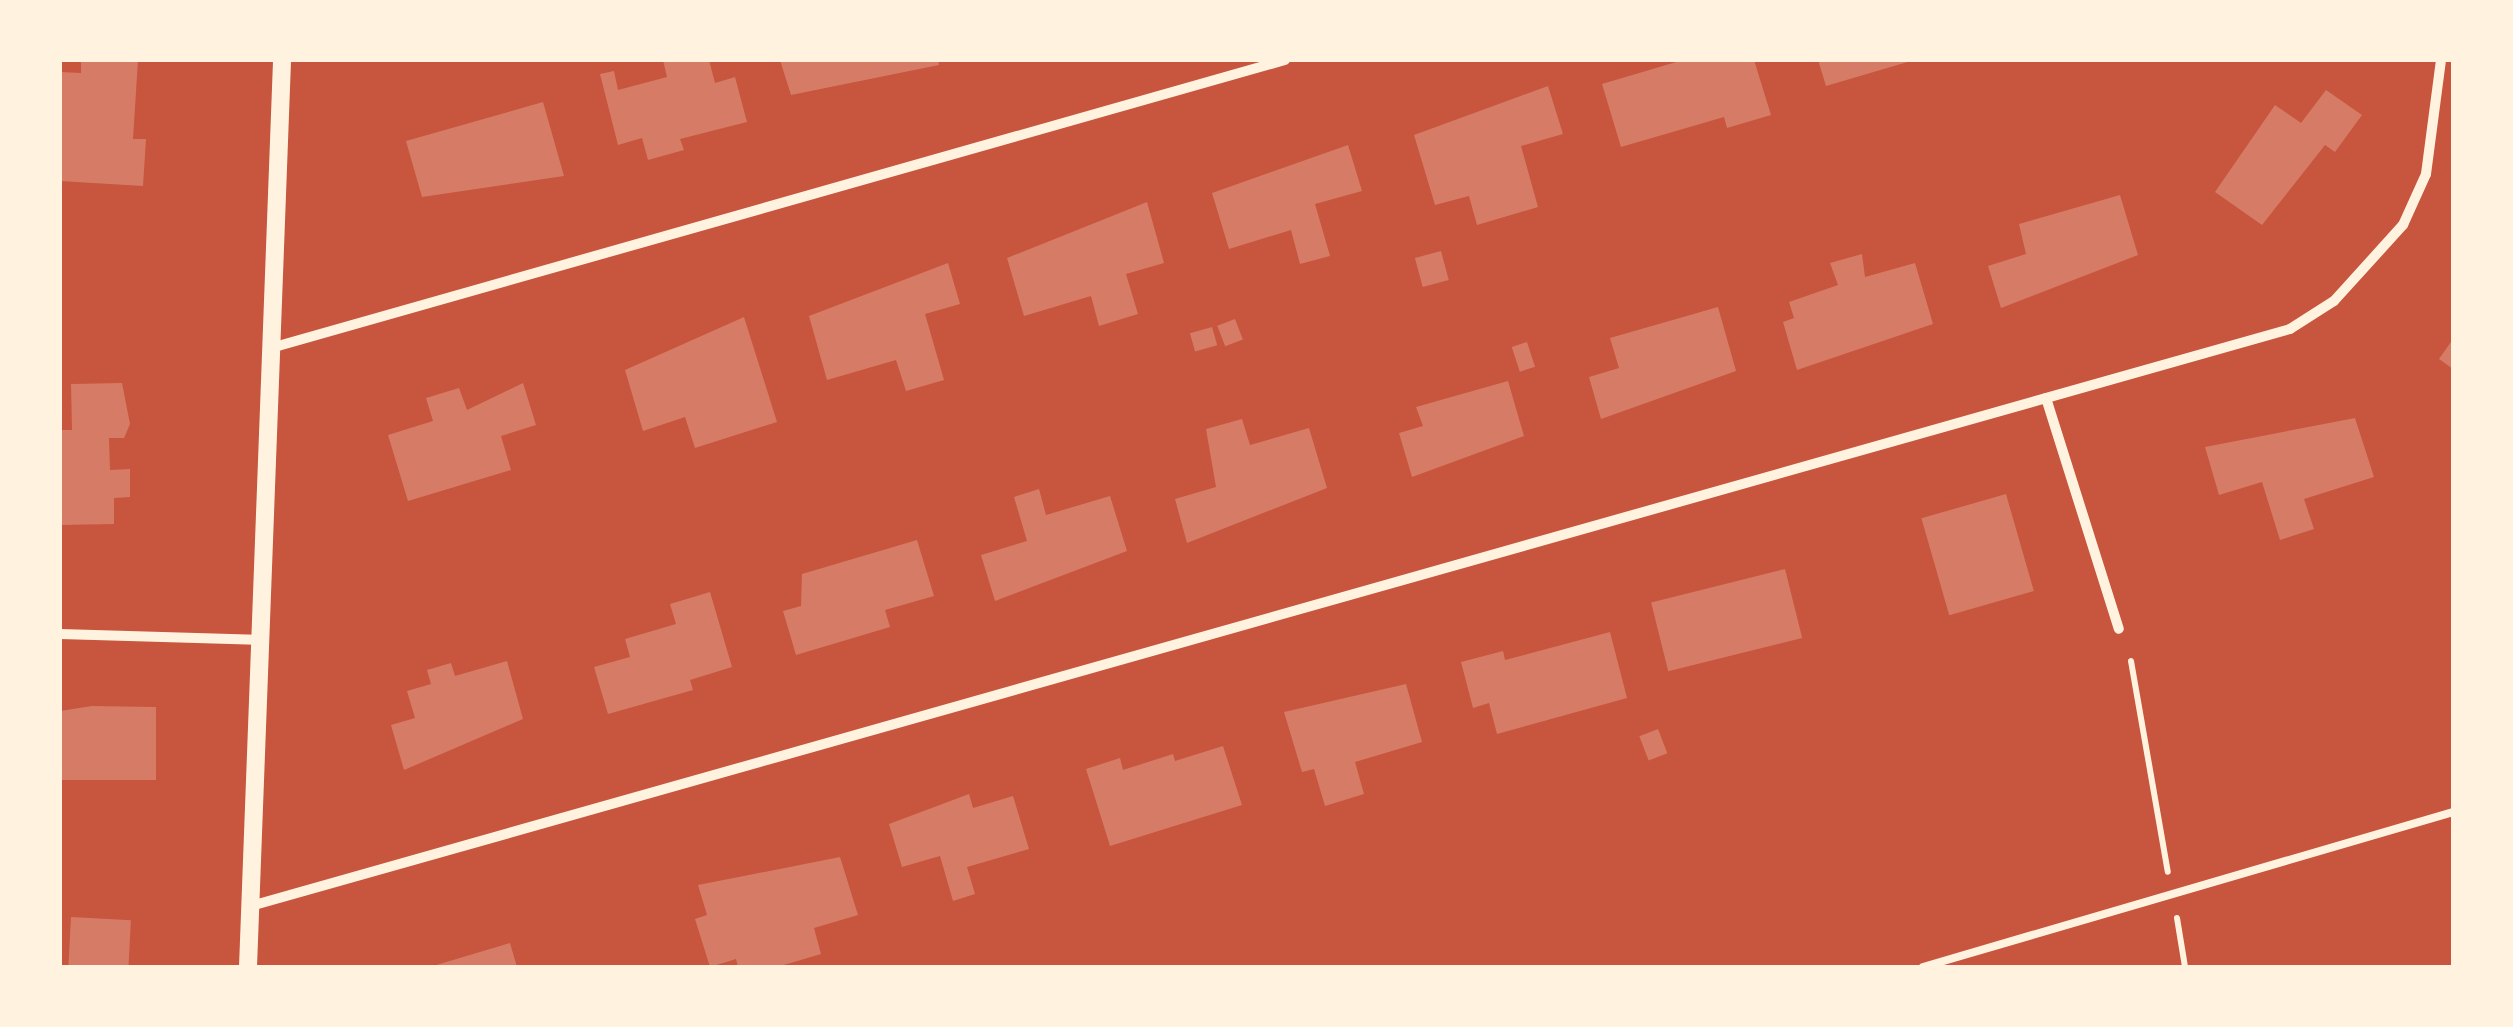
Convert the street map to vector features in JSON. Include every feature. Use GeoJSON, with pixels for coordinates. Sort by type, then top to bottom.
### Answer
{"type":"FeatureCollection","features":[{"type":"Feature","properties":{"kind":"street"},"geometry":{"type":"LineString","coordinates":[[248,967],[282,60]]}},
{"type":"Feature","properties":{"kind":"street"},"geometry":{"type":"LineString","coordinates":[[271,348],[1285,60]]}},
{"type":"Feature","properties":{"kind":"street"},"geometry":{"type":"LineString","coordinates":[[250,906],[2242,346],[2334,302],[2375,263],[2426,174],[2441,60]]}},
{"type":"Feature","properties":{"kind":"street"},"geometry":{"type":"LineString","coordinates":[[2046,398],[2119,630]]}},
{"type":"Feature","properties":{"kind":"street"},"geometry":{"type":"LineString","coordinates":[[60,634],[261,640]]}},
{"type":"Feature","properties":{"kind":"lane"},"geometry":{"type":"LineString","coordinates":[[1923,967],[2453,812]]}},
{"type":"Feature","properties":{"kind":"path"},"geometry":{"type":"LineString","coordinates":[[2131,661],[2172,890]]}},
{"type":"Feature","properties":{"kind":"path"},"geometry":{"type":"LineString","coordinates":[[2175,910],[2185,967]]}},
{"type":"Feature","properties":{"kind":"building"},"geometry":{"type":"Polygon","coordinates":[[[81,60],[138,60],[133,139],[146,139],[143,186],[60,181],[60,72],[81,73],[81,60]]]}},
{"type":"Feature","properties":{"kind":"building"},"geometry":{"type":"Polygon","coordinates":[[[663,60],[709,60],[715,83],[735,77],[747,122],[680,139],[684,150],[648,160],[642,138],[618,145],[600,74],[614,71],[618,90],[667,77],[663,60]]]}},
{"type":"Feature","properties":{"kind":"building"},"geometry":{"type":"Polygon","coordinates":[[[780,60],[938,60],[939,65],[791,95],[780,60]]]}},
{"type":"Feature","properties":{"kind":"building"},"geometry":{"type":"Polygon","coordinates":[[[1683,60],[1754,60],[1771,115],[1727,128],[1724,117],[1621,147],[1602,84],[1683,60]]]}},
{"type":"Feature","properties":{"kind":"building"},"geometry":{"type":"Polygon","coordinates":[[[1818,60],[1910,60],[1911,61],[1826,86],[1818,60]]]}},
{"type":"Feature","properties":{"kind":"building"},"geometry":{"type":"Polygon","coordinates":[[[1548,86],[1563,134],[1521,146],[1538,207],[1477,225],[1469,196],[1435,205],[1414,135],[1548,86]]]}},
{"type":"Feature","properties":{"kind":"building"},"geometry":{"type":"Polygon","coordinates":[[[2326,90],[2362,115],[2335,152],[2325,145],[2262,225],[2215,192],[2275,105],[2301,123],[2326,90]]]}},
{"type":"Feature","properties":{"kind":"building"},"geometry":{"type":"Polygon","coordinates":[[[543,102],[564,176],[422,197],[406,141],[543,102]]]}},
{"type":"Feature","properties":{"kind":"building"},"geometry":{"type":"Polygon","coordinates":[[[1348,145],[1362,191],[1315,204],[1330,256],[1300,264],[1291,230],[1229,249],[1212,193],[1348,145]]]}},
{"type":"Feature","properties":{"kind":"building"},"geometry":{"type":"Polygon","coordinates":[[[2120,195],[2138,255],[2001,308],[1988,266],[2026,254],[2019,224],[2120,195]]]}},
{"type":"Feature","properties":{"kind":"building"},"geometry":{"type":"Polygon","coordinates":[[[1147,202],[1164,263],[1126,274],[1138,314],[1099,326],[1091,296],[1024,316],[1007,258],[1147,202]]]}},
{"type":"Feature","properties":{"kind":"building"},"geometry":{"type":"Polygon","coordinates":[[[1441,251],[1449,280],[1423,287],[1415,258],[1441,251]]]}},
{"type":"Feature","properties":{"kind":"building"},"geometry":{"type":"Polygon","coordinates":[[[1862,254],[1865,277],[1915,263],[1933,324],[1797,370],[1783,322],[1794,318],[1789,302],[1838,285],[1830,263],[1862,254]]]}},
{"type":"Feature","properties":{"kind":"building"},"geometry":{"type":"Polygon","coordinates":[[[948,263],[960,304],[925,314],[944,380],[906,391],[896,360],[827,380],[809,316],[948,263]]]}},
{"type":"Feature","properties":{"kind":"building"},"geometry":{"type":"Polygon","coordinates":[[[1718,307],[1736,371],[1601,419],[1589,377],[1619,368],[1610,338],[1718,307]]]}},
{"type":"Feature","properties":{"kind":"building"},"geometry":{"type":"Polygon","coordinates":[[[744,317],[777,422],[695,448],[685,417],[643,431],[625,370],[744,317]]]}},
{"type":"Feature","properties":{"kind":"building"},"geometry":{"type":"Polygon","coordinates":[[[1235,319],[1243,340],[1225,346],[1217,326],[1235,319]]]}},
{"type":"Feature","properties":{"kind":"building"},"geometry":{"type":"Polygon","coordinates":[[[1212,327],[1217,345],[1195,352],[1190,333],[1212,327]]]}},
{"type":"Feature","properties":{"kind":"building"},"geometry":{"type":"Polygon","coordinates":[[[2453,339],[2453,369],[2439,359],[2453,339]]]}},
{"type":"Feature","properties":{"kind":"building"},"geometry":{"type":"Polygon","coordinates":[[[1527,342],[1535,367],[1520,372],[1512,347],[1527,342]]]}},
{"type":"Feature","properties":{"kind":"building"},"geometry":{"type":"Polygon","coordinates":[[[1508,381],[1524,436],[1412,477],[1399,433],[1423,426],[1416,407],[1508,381]]]}},
{"type":"Feature","properties":{"kind":"building"},"geometry":{"type":"Polygon","coordinates":[[[122,383],[130,424],[124,438],[109,438],[110,470],[130,469],[130,497],[114,498],[114,524],[60,525],[60,430],[72,430],[71,384],[122,383]]]}},
{"type":"Feature","properties":{"kind":"building"},"geometry":{"type":"Polygon","coordinates":[[[523,383],[536,425],[501,436],[511,470],[408,501],[388,435],[433,421],[426,398],[459,388],[467,410],[523,383]]]}},
{"type":"Feature","properties":{"kind":"building"},"geometry":{"type":"Polygon","coordinates":[[[2355,418],[2374,477],[2304,499],[2314,529],[2280,540],[2262,482],[2219,495],[2205,447],[2355,418]]]}},
{"type":"Feature","properties":{"kind":"building"},"geometry":{"type":"Polygon","coordinates":[[[1242,419],[1250,445],[1309,428],[1327,488],[1187,543],[1175,499],[1216,487],[1206,429],[1242,419]]]}},
{"type":"Feature","properties":{"kind":"building"},"geometry":{"type":"Polygon","coordinates":[[[1039,489],[1046,515],[1110,496],[1127,551],[995,601],[981,555],[1027,541],[1014,497],[1039,489]]]}},
{"type":"Feature","properties":{"kind":"building"},"geometry":{"type":"Polygon","coordinates":[[[2006,494],[2034,591],[1949,615],[1921,518],[2006,494]]]}},
{"type":"Feature","properties":{"kind":"building"},"geometry":{"type":"Polygon","coordinates":[[[917,540],[934,596],[885,610],[890,627],[796,655],[783,611],[801,606],[802,574],[917,540]]]}},
{"type":"Feature","properties":{"kind":"building"},"geometry":{"type":"Polygon","coordinates":[[[1785,569],[1802,638],[1668,671],[1651,602],[1785,569]]]}},
{"type":"Feature","properties":{"kind":"building"},"geometry":{"type":"Polygon","coordinates":[[[710,592],[732,667],[690,680],[693,690],[608,714],[594,667],[630,657],[625,639],[676,624],[670,604],[710,592]]]}},
{"type":"Feature","properties":{"kind":"building"},"geometry":{"type":"Polygon","coordinates":[[[1610,632],[1627,698],[1497,734],[1489,703],[1473,708],[1461,662],[1503,651],[1505,660],[1610,632]]]}},
{"type":"Feature","properties":{"kind":"building"},"geometry":{"type":"Polygon","coordinates":[[[507,661],[523,719],[404,770],[391,725],[415,718],[407,691],[431,684],[427,670],[451,663],[455,676],[507,661]]]}},
{"type":"Feature","properties":{"kind":"building"},"geometry":{"type":"Polygon","coordinates":[[[1406,684],[1422,742],[1355,762],[1364,794],[1325,806],[1314,769],[1302,772],[1284,712],[1406,684]]]}},
{"type":"Feature","properties":{"kind":"building"},"geometry":{"type":"Polygon","coordinates":[[[92,706],[156,707],[156,780],[60,780],[60,711],[92,706]]]}},
{"type":"Feature","properties":{"kind":"building"},"geometry":{"type":"Polygon","coordinates":[[[1658,729],[1667,753],[1649,760],[1639,736],[1658,729]]]}},
{"type":"Feature","properties":{"kind":"building"},"geometry":{"type":"Polygon","coordinates":[[[1223,746],[1242,805],[1110,846],[1086,769],[1120,758],[1123,770],[1173,754],[1175,761],[1223,746]]]}},
{"type":"Feature","properties":{"kind":"building"},"geometry":{"type":"Polygon","coordinates":[[[969,794],[973,808],[1013,796],[1029,849],[967,867],[975,894],[953,901],[940,856],[902,867],[889,824],[969,794]]]}},
{"type":"Feature","properties":{"kind":"building"},"geometry":{"type":"Polygon","coordinates":[[[840,857],[858,915],[814,928],[821,954],[777,967],[738,967],[736,959],[710,967],[695,919],[707,915],[698,885],[840,857]]]}},
{"type":"Feature","properties":{"kind":"building"},"geometry":{"type":"Polygon","coordinates":[[[71,917],[131,920],[128,967],[68,967],[71,917]]]}},
{"type":"Feature","properties":{"kind":"building"},"geometry":{"type":"Polygon","coordinates":[[[510,943],[517,967],[433,967],[433,966],[510,943]]]}}]}
